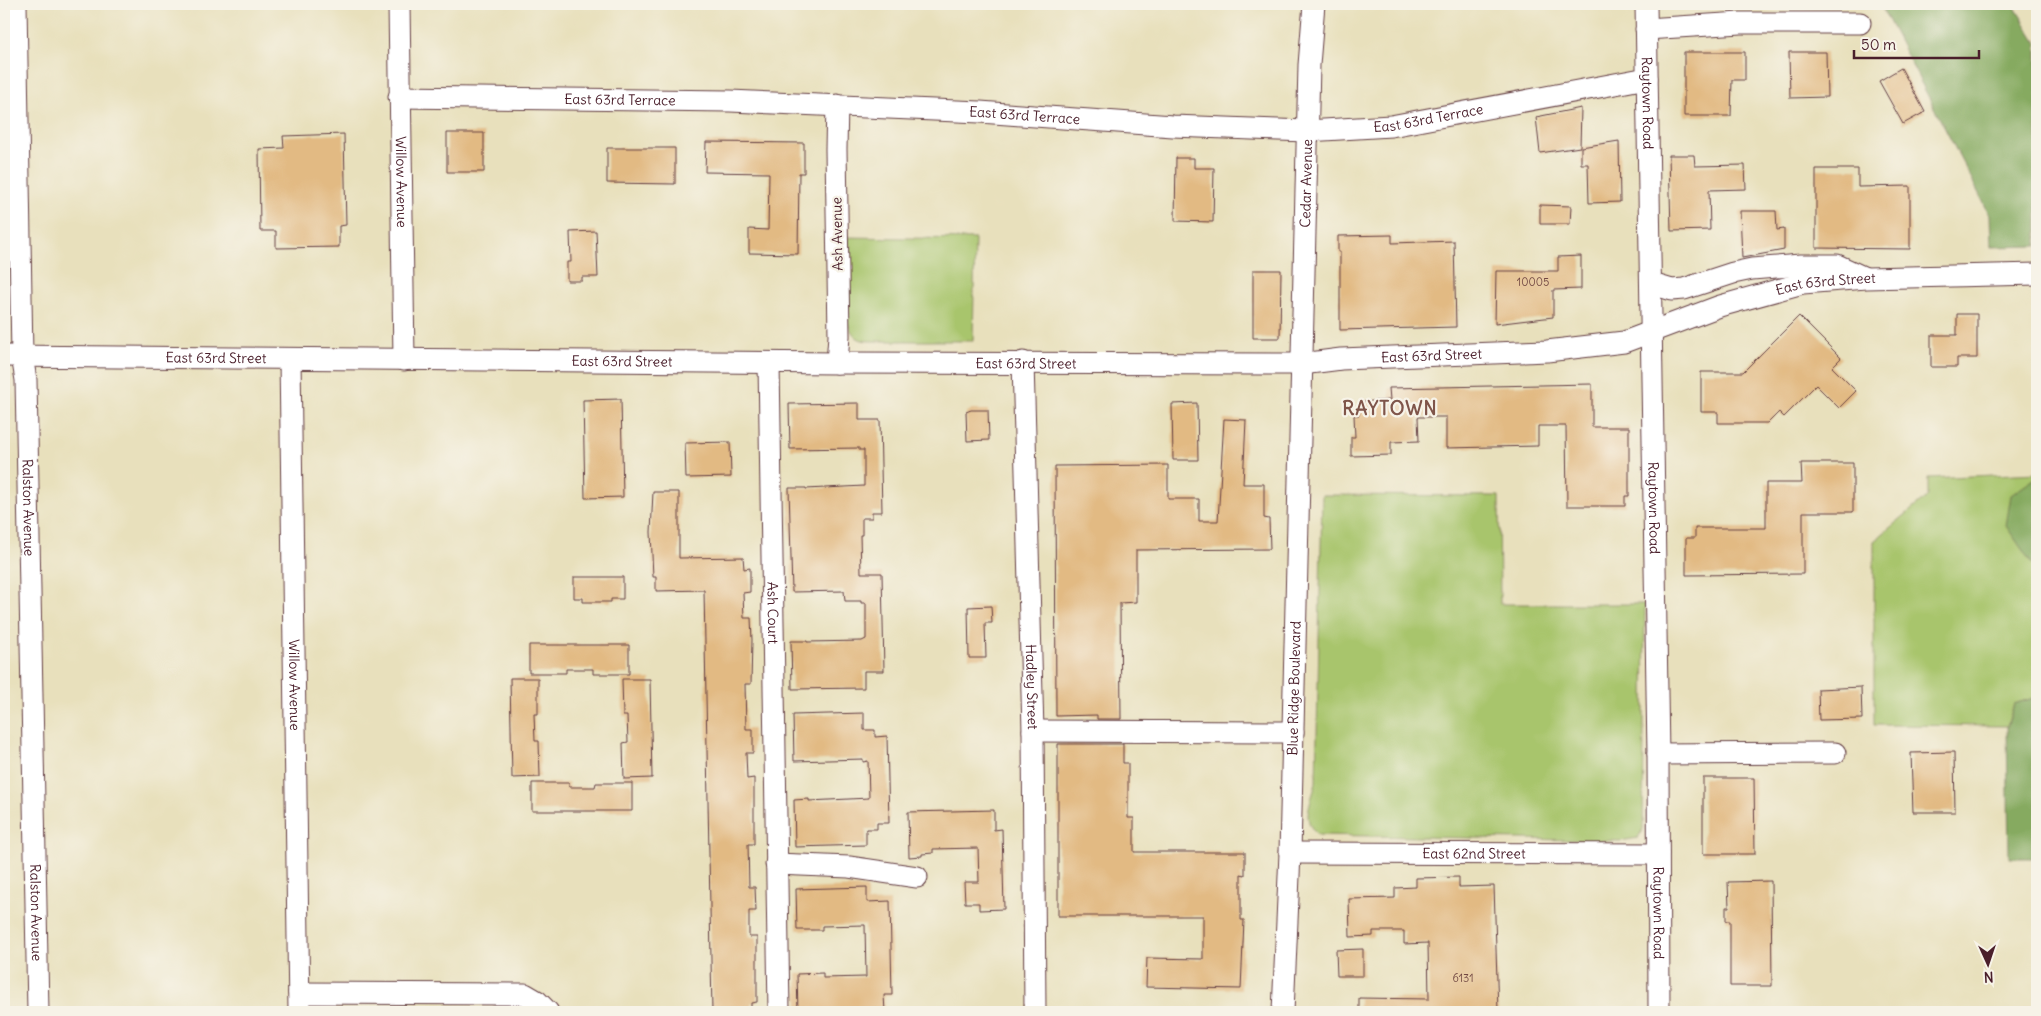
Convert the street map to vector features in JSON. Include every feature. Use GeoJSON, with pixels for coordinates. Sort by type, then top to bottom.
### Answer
{"type":"FeatureCollection","features":[{"type":"Feature","properties":{"kind":"street","name":"Ralston Avenue"},"geometry":{"type":"LineString","coordinates":[[16,4],[13,356],[26,390],[38,1012]]}},
{"type":"Feature","properties":{"kind":"street","name":"Willow Avenue"},"geometry":{"type":"LineString","coordinates":[[399,4],[404,360]]}},
{"type":"Feature","properties":{"kind":"street","name":"Cedar Avenue"},"geometry":{"type":"LineString","coordinates":[[1302,364],[1309,65],[1314,4]]}},
{"type":"Feature","properties":{"kind":"street","name":"Raytown Road"},"geometry":{"type":"LineString","coordinates":[[1646,4],[1652,284],[1659,1012]]}},
{"type":"Feature","properties":{"kind":"street"},"geometry":{"type":"LineString","coordinates":[[1646,29],[1741,23],[1860,23]]}},
{"type":"Feature","properties":{"kind":"street","name":"East 63rd Terrace"},"geometry":{"type":"LineString","coordinates":[[399,97],[730,100],[994,112],[1173,126],[1308,131],[1391,126],[1647,78]]}},
{"type":"Feature","properties":{"kind":"street","name":"Ash Avenue"},"geometry":{"type":"LineString","coordinates":[[837,105],[839,339],[837,363]]}},
{"type":"Feature","properties":{"kind":"street"},"geometry":{"type":"LineString","coordinates":[[1652,284],[1672,290],[1692,287],[1743,271],[1801,265],[1837,265],[1866,278]]}},
{"type":"Feature","properties":{"kind":"street","name":"East 63rd Street"},"geometry":{"type":"LineString","coordinates":[[13,356],[769,363],[1302,364],[1341,359],[1547,351],[1624,342],[1720,306],[1803,283],[1866,278],[2037,274]]}},
{"type":"Feature","properties":{"kind":"street","name":"Willow Avenue"},"geometry":{"type":"LineString","coordinates":[[290,358],[299,1003]]}},
{"type":"Feature","properties":{"kind":"street","name":"Hadley Street"},"geometry":{"type":"LineString","coordinates":[[1024,362],[1033,731],[1035,1012]]}},
{"type":"Feature","properties":{"kind":"street","name":"Ash Court"},"geometry":{"type":"LineString","coordinates":[[769,363],[779,1012]]}},
{"type":"Feature","properties":{"kind":"street","name":"Blue Ridge Boulevard"},"geometry":{"type":"LineString","coordinates":[[1283,1012],[1290,853],[1302,364]]}},
{"type":"Feature","properties":{"kind":"street"},"geometry":{"type":"LineString","coordinates":[[1033,731],[1293,732]]}},
{"type":"Feature","properties":{"kind":"street"},"geometry":{"type":"LineString","coordinates":[[1658,754],[1835,753]]}},
{"type":"Feature","properties":{"kind":"street","name":"East 62nd Street"},"geometry":{"type":"LineString","coordinates":[[1290,853],[1658,854]]}},
{"type":"Feature","properties":{"kind":"street"},"geometry":{"type":"LineString","coordinates":[[776,864],[849,867],[917,877]]}},
{"type":"Feature","properties":{"kind":"street"},"geometry":{"type":"LineString","coordinates":[[299,1003],[525,994],[537,1001],[548,1012]]}},
{"type":"Feature","properties":{"kind":"green space"},"geometry":{"type":"Polygon","coordinates":[[[1880,4],[2013,4],[2037,43],[2037,246],[1991,247],[1990,215],[1880,4]]]}},
{"type":"Feature","properties":{"kind":"green space"},"geometry":{"type":"Polygon","coordinates":[[[845,237],[975,239],[973,341],[871,341],[857,338],[848,325],[845,237]]]}},
{"type":"Feature","properties":{"kind":"green space"},"geometry":{"type":"Polygon","coordinates":[[[2037,473],[2037,477],[2011,496],[2030,559],[2037,571],[2037,697],[2014,704],[2007,726],[1874,725],[1874,541],[1928,496],[1928,478],[2037,473]]]}},
{"type":"Feature","properties":{"kind":"green space"},"geometry":{"type":"Polygon","coordinates":[[[2037,477],[2037,571],[2006,526],[2011,495],[2037,477]]]}},
{"type":"Feature","properties":{"kind":"green space"},"geometry":{"type":"Polygon","coordinates":[[[1322,495],[1499,496],[1500,604],[1645,604],[1643,829],[1638,838],[1620,841],[1318,835],[1309,823],[1308,811],[1316,783],[1322,495]]]}},
{"type":"Feature","properties":{"kind":"green space"},"geometry":{"type":"Polygon","coordinates":[[[2037,697],[2037,858],[2009,858],[2007,727],[2014,704],[2037,697]]]}},
{"type":"Feature","properties":{"kind":"building"},"geometry":{"type":"Polygon","coordinates":[[[1684,52],[1745,52],[1745,80],[1732,80],[1731,116],[1684,116],[1684,52]]]}},
{"type":"Feature","properties":{"kind":"building"},"geometry":{"type":"Polygon","coordinates":[[[1789,52],[1826,52],[1827,97],[1790,98],[1789,52]]]}},
{"type":"Feature","properties":{"kind":"building"},"geometry":{"type":"Polygon","coordinates":[[[1901,68],[1925,112],[1903,124],[1879,81],[1901,68]]]}},
{"type":"Feature","properties":{"kind":"building"},"geometry":{"type":"Polygon","coordinates":[[[1581,108],[1580,147],[1540,153],[1536,117],[1581,108]]]}},
{"type":"Feature","properties":{"kind":"building"},"geometry":{"type":"Polygon","coordinates":[[[447,133],[484,133],[484,172],[447,172],[447,133]]]}},
{"type":"Feature","properties":{"kind":"building"},"geometry":{"type":"Polygon","coordinates":[[[344,134],[346,225],[339,226],[339,247],[276,248],[276,231],[260,231],[259,149],[284,148],[283,136],[344,134]]]}},
{"type":"Feature","properties":{"kind":"building"},"geometry":{"type":"Polygon","coordinates":[[[1619,141],[1620,202],[1589,203],[1588,164],[1581,164],[1581,147],[1619,141]]]}},
{"type":"Feature","properties":{"kind":"building"},"geometry":{"type":"Polygon","coordinates":[[[706,142],[804,143],[804,173],[799,173],[798,254],[749,253],[749,229],[768,230],[769,173],[705,172],[706,142]]]}},
{"type":"Feature","properties":{"kind":"building"},"geometry":{"type":"Polygon","coordinates":[[[607,148],[675,148],[675,184],[607,183],[607,148]]]}},
{"type":"Feature","properties":{"kind":"building"},"geometry":{"type":"Polygon","coordinates":[[[1669,155],[1694,155],[1695,166],[1745,165],[1746,189],[1709,190],[1710,230],[1671,231],[1669,155]]]}},
{"type":"Feature","properties":{"kind":"building"},"geometry":{"type":"Polygon","coordinates":[[[1176,158],[1194,158],[1194,168],[1214,168],[1213,222],[1175,221],[1176,158]]]}},
{"type":"Feature","properties":{"kind":"building"},"geometry":{"type":"Polygon","coordinates":[[[1816,169],[1858,169],[1858,187],[1910,186],[1910,249],[1816,248],[1816,169]]]}},
{"type":"Feature","properties":{"kind":"building"},"geometry":{"type":"Polygon","coordinates":[[[1540,205],[1571,206],[1570,224],[1540,224],[1540,205]]]}},
{"type":"Feature","properties":{"kind":"building"},"geometry":{"type":"Polygon","coordinates":[[[1740,211],[1776,211],[1777,230],[1784,229],[1784,250],[1742,258],[1740,211]]]}},
{"type":"Feature","properties":{"kind":"building"},"geometry":{"type":"Polygon","coordinates":[[[596,231],[598,277],[582,277],[582,281],[567,281],[567,262],[571,262],[570,232],[596,231]]]}},
{"type":"Feature","properties":{"kind":"building"},"geometry":{"type":"Polygon","coordinates":[[[1392,235],[1392,243],[1454,241],[1456,327],[1340,330],[1340,252],[1338,252],[1338,236],[1392,235]]]}},
{"type":"Feature","properties":{"kind":"building"},"geometry":{"type":"Polygon","coordinates":[[[1581,256],[1581,289],[1553,290],[1553,317],[1495,324],[1496,271],[1558,271],[1558,257],[1581,256]]]}},
{"type":"Feature","properties":{"kind":"building"},"geometry":{"type":"Polygon","coordinates":[[[1253,270],[1281,270],[1280,338],[1253,338],[1253,270]]]}},
{"type":"Feature","properties":{"kind":"building"},"geometry":{"type":"Polygon","coordinates":[[[1957,314],[1977,314],[1977,358],[1957,358],[1957,367],[1931,367],[1931,335],[1957,335],[1957,314]]]}},
{"type":"Feature","properties":{"kind":"building"},"geometry":{"type":"Polygon","coordinates":[[[1799,316],[1841,358],[1832,367],[1856,391],[1839,408],[1816,385],[1784,417],[1779,412],[1768,423],[1718,423],[1718,412],[1701,412],[1701,372],[1743,372],[1799,316]]]}},
{"type":"Feature","properties":{"kind":"building"},"geometry":{"type":"Polygon","coordinates":[[[1592,384],[1592,427],[1629,427],[1629,496],[1625,496],[1625,506],[1567,506],[1566,426],[1538,426],[1538,446],[1446,448],[1446,417],[1418,417],[1419,441],[1391,442],[1391,455],[1351,456],[1351,437],[1355,437],[1354,415],[1359,415],[1359,402],[1390,400],[1389,388],[1592,384]]]}},
{"type":"Feature","properties":{"kind":"building"},"geometry":{"type":"Polygon","coordinates":[[[621,399],[623,497],[585,498],[583,400],[621,399]]]}},
{"type":"Feature","properties":{"kind":"building"},"geometry":{"type":"Polygon","coordinates":[[[859,403],[859,420],[880,420],[882,512],[872,512],[872,518],[862,518],[862,535],[860,535],[861,573],[882,573],[884,671],[864,671],[864,688],[792,689],[791,641],[862,641],[866,639],[866,603],[861,603],[861,601],[845,601],[844,591],[792,592],[789,488],[864,486],[864,450],[859,450],[859,448],[790,449],[789,404],[859,403]]]}},
{"type":"Feature","properties":{"kind":"building"},"geometry":{"type":"Polygon","coordinates":[[[1197,403],[1198,460],[1173,460],[1172,404],[1197,403]]]}},
{"type":"Feature","properties":{"kind":"building"},"geometry":{"type":"Polygon","coordinates":[[[971,410],[988,410],[989,440],[967,441],[966,412],[971,410]]]}},
{"type":"Feature","properties":{"kind":"building"},"geometry":{"type":"Polygon","coordinates":[[[1224,419],[1246,420],[1243,484],[1264,484],[1264,518],[1269,519],[1270,549],[1136,550],[1136,602],[1120,603],[1121,719],[1097,719],[1097,715],[1056,716],[1055,466],[1168,465],[1168,499],[1199,499],[1199,521],[1218,521],[1224,419]]]}},
{"type":"Feature","properties":{"kind":"building"},"geometry":{"type":"Polygon","coordinates":[[[730,442],[731,477],[686,478],[685,443],[730,442]]]}},
{"type":"Feature","properties":{"kind":"building"},"geometry":{"type":"Polygon","coordinates":[[[1801,463],[1853,463],[1853,512],[1803,512],[1803,574],[1686,575],[1686,538],[1695,538],[1695,528],[1766,528],[1766,483],[1802,483],[1801,463]]]}},
{"type":"Feature","properties":{"kind":"building"},"geometry":{"type":"Polygon","coordinates":[[[653,492],[679,492],[679,558],[743,557],[744,569],[750,568],[750,592],[743,593],[744,618],[751,618],[752,640],[751,684],[745,684],[746,729],[753,729],[753,753],[746,753],[747,779],[754,778],[754,844],[748,844],[749,887],[755,887],[756,911],[749,911],[749,937],[757,937],[757,1002],[751,1003],[751,1012],[712,1012],[704,590],[656,591],[656,577],[653,577],[651,532],[653,492]]]}},
{"type":"Feature","properties":{"kind":"building"},"geometry":{"type":"Polygon","coordinates":[[[574,577],[623,577],[623,599],[611,599],[611,602],[583,602],[583,598],[574,598],[574,577]]]}},
{"type":"Feature","properties":{"kind":"building"},"geometry":{"type":"Polygon","coordinates":[[[991,606],[992,623],[985,623],[986,658],[969,658],[968,607],[991,606]]]}},
{"type":"Feature","properties":{"kind":"building"},"geometry":{"type":"Polygon","coordinates":[[[529,645],[629,645],[629,674],[593,674],[593,669],[566,669],[566,673],[529,673],[529,645]]]}},
{"type":"Feature","properties":{"kind":"building"},"geometry":{"type":"Polygon","coordinates":[[[510,678],[538,678],[538,714],[534,714],[535,741],[539,741],[540,777],[512,778],[510,678]]]}},
{"type":"Feature","properties":{"kind":"building"},"geometry":{"type":"Polygon","coordinates":[[[622,679],[650,679],[652,778],[624,779],[623,743],[628,742],[627,716],[623,716],[622,679]]]}},
{"type":"Feature","properties":{"kind":"building"},"geometry":{"type":"Polygon","coordinates":[[[1861,687],[1862,719],[1819,720],[1818,689],[1861,687]]]}},
{"type":"Feature","properties":{"kind":"building"},"geometry":{"type":"Polygon","coordinates":[[[864,713],[864,730],[875,730],[875,737],[887,736],[889,823],[877,823],[877,829],[866,829],[866,845],[795,847],[794,800],[869,798],[868,761],[863,762],[863,759],[794,761],[793,715],[864,713]]]}},
{"type":"Feature","properties":{"kind":"building"},"geometry":{"type":"Polygon","coordinates":[[[1058,744],[1123,744],[1123,763],[1128,763],[1128,818],[1134,818],[1134,852],[1245,852],[1245,875],[1241,874],[1241,920],[1244,920],[1241,989],[1146,987],[1147,958],[1203,959],[1203,916],[1058,916],[1058,744]]]}},
{"type":"Feature","properties":{"kind":"building"},"geometry":{"type":"Polygon","coordinates":[[[1954,752],[1955,812],[1913,812],[1911,753],[1954,752]]]}},
{"type":"Feature","properties":{"kind":"building"},"geometry":{"type":"Polygon","coordinates":[[[1703,778],[1754,778],[1755,854],[1703,854],[1703,778]]]}},
{"type":"Feature","properties":{"kind":"building"},"geometry":{"type":"Polygon","coordinates":[[[532,783],[569,783],[569,787],[595,787],[596,783],[632,783],[632,811],[532,811],[532,783]]]}},
{"type":"Feature","properties":{"kind":"building"},"geometry":{"type":"Polygon","coordinates":[[[994,810],[994,830],[1002,829],[1004,909],[979,910],[979,903],[965,903],[964,882],[979,882],[978,848],[933,849],[933,853],[909,857],[908,812],[994,810]]]}},
{"type":"Feature","properties":{"kind":"building"},"geometry":{"type":"Polygon","coordinates":[[[1459,877],[1459,887],[1494,886],[1498,1012],[1359,1012],[1359,998],[1429,999],[1428,943],[1404,944],[1404,931],[1373,931],[1373,936],[1350,937],[1349,899],[1395,898],[1395,888],[1416,887],[1416,878],[1459,877]]]}},
{"type":"Feature","properties":{"kind":"building"},"geometry":{"type":"Polygon","coordinates":[[[1771,881],[1772,986],[1730,986],[1730,921],[1726,921],[1726,907],[1729,907],[1728,882],[1771,881]]]}},
{"type":"Feature","properties":{"kind":"building"},"geometry":{"type":"Polygon","coordinates":[[[867,887],[867,902],[890,901],[892,995],[884,995],[885,1012],[798,1012],[797,974],[823,973],[823,978],[866,977],[865,925],[822,926],[822,930],[797,930],[796,889],[867,887]]]}},
{"type":"Feature","properties":{"kind":"building"},"geometry":{"type":"Polygon","coordinates":[[[1363,949],[1363,976],[1337,976],[1336,950],[1363,949]]]}},
{"type":"Feature","properties":{"kind":"district","name":"RAYTOWN"},"geometry":{"type":"Point","coordinates":[1390,408]}}]}
